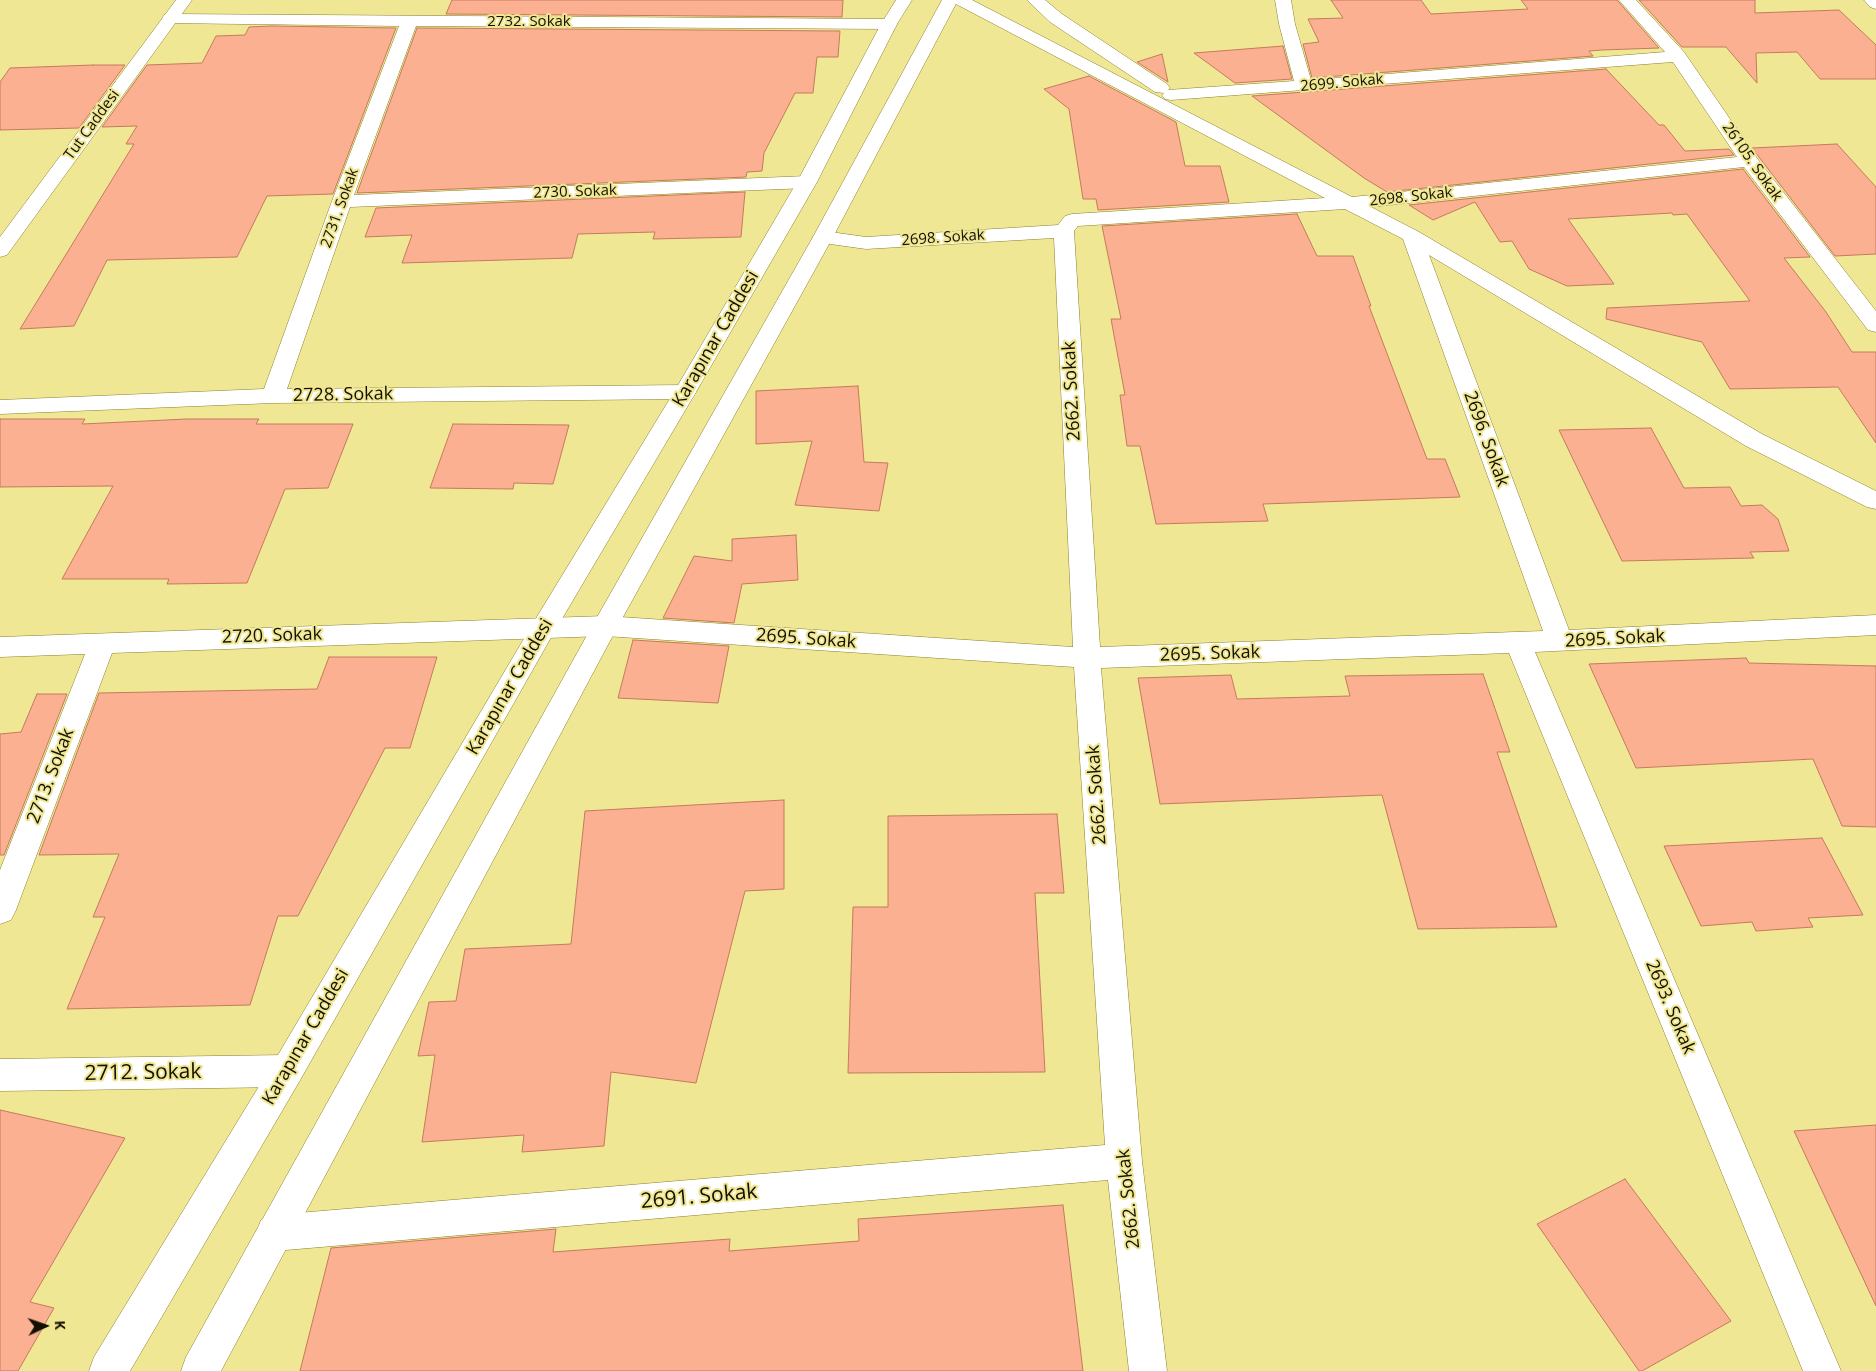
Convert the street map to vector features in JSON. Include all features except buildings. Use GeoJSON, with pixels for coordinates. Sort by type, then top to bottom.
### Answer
{"type":"FeatureCollection","features":[{"type":"Feature","properties":{"kind":"street","name":"Tut Caddesi"},"geometry":{"type":"LineString","coordinates":[[0,252],[184,0]]}},
{"type":"Feature","properties":{"kind":"street","name":"Karapınar Caddesi"},"geometry":{"type":"LineString","coordinates":[[108,1371],[807,182],[889,24],[904,0]]}},
{"type":"Feature","properties":{"kind":"street"},"geometry":{"type":"LineString","coordinates":[[200,1371],[605,626],[823,237],[950,0]]}},
{"type":"Feature","properties":{"kind":"street"},"geometry":{"type":"LineString","coordinates":[[960,0],[1412,236],[1754,440],[1876,501]]}},
{"type":"Feature","properties":{"kind":"street"},"geometry":{"type":"LineString","coordinates":[[1035,0],[1056,18],[1171,95],[1348,203]]}},
{"type":"Feature","properties":{"kind":"street"},"geometry":{"type":"LineString","coordinates":[[1283,0],[1287,24],[1304,86]]}},
{"type":"Feature","properties":{"kind":"street","name":"26105. Sokak"},"geometry":{"type":"LineString","coordinates":[[1627,0],[1678,56],[1749,161],[1876,325]]}},
{"type":"Feature","properties":{"kind":"street"},"geometry":{"type":"LineString","coordinates":[[1872,0],[1876,4]]}},
{"type":"Feature","properties":{"kind":"street","name":"2732. Sokak"},"geometry":{"type":"LineString","coordinates":[[170,19],[889,24]]}},
{"type":"Feature","properties":{"kind":"street","name":"2731. Sokak"},"geometry":{"type":"LineString","coordinates":[[273,396],[342,201],[409,21]]}},
{"type":"Feature","properties":{"kind":"street","name":"2699. Sokak"},"geometry":{"type":"LineString","coordinates":[[1171,95],[1678,56]]}},
{"type":"Feature","properties":{"kind":"street","name":"2698. Sokak"},"geometry":{"type":"LineString","coordinates":[[823,237],[866,243],[1348,203],[1749,161]]}},
{"type":"Feature","properties":{"kind":"street","name":"2730. Sokak"},"geometry":{"type":"LineString","coordinates":[[342,201],[807,182]]}},
{"type":"Feature","properties":{"kind":"street","name":"2662. Sokak"},"geometry":{"type":"LineString","coordinates":[[1068,225],[1087,658],[1124,1161],[1148,1371]]}},
{"type":"Feature","properties":{"kind":"street","name":"2696. Sokak"},"geometry":{"type":"LineString","coordinates":[[1412,236],[1560,641]]}},
{"type":"Feature","properties":{"kind":"street","name":"2728. Sokak"},"geometry":{"type":"LineString","coordinates":[[0,407],[273,396],[685,392]]}},
{"type":"Feature","properties":{"kind":"street","name":"2695. Sokak"},"geometry":{"type":"LineString","coordinates":[[544,627],[605,626],[1087,658],[1518,643],[1876,625]]}},
{"type":"Feature","properties":{"kind":"street","name":"2720. Sokak"},"geometry":{"type":"LineString","coordinates":[[0,647],[544,627]]}},
{"type":"Feature","properties":{"kind":"street","name":"2713. Sokak"},"geometry":{"type":"LineString","coordinates":[[0,910],[103,642]]}},
{"type":"Feature","properties":{"kind":"street","name":"2693. Sokak"},"geometry":{"type":"LineString","coordinates":[[1518,643],[1822,1371]]}},
{"type":"Feature","properties":{"kind":"street","name":"2712. Sokak"},"geometry":{"type":"LineString","coordinates":[[0,1075],[286,1071]]}},
{"type":"Feature","properties":{"kind":"street","name":"2691. Sokak"},"geometry":{"type":"LineString","coordinates":[[274,1233],[1124,1161]]}}]}
